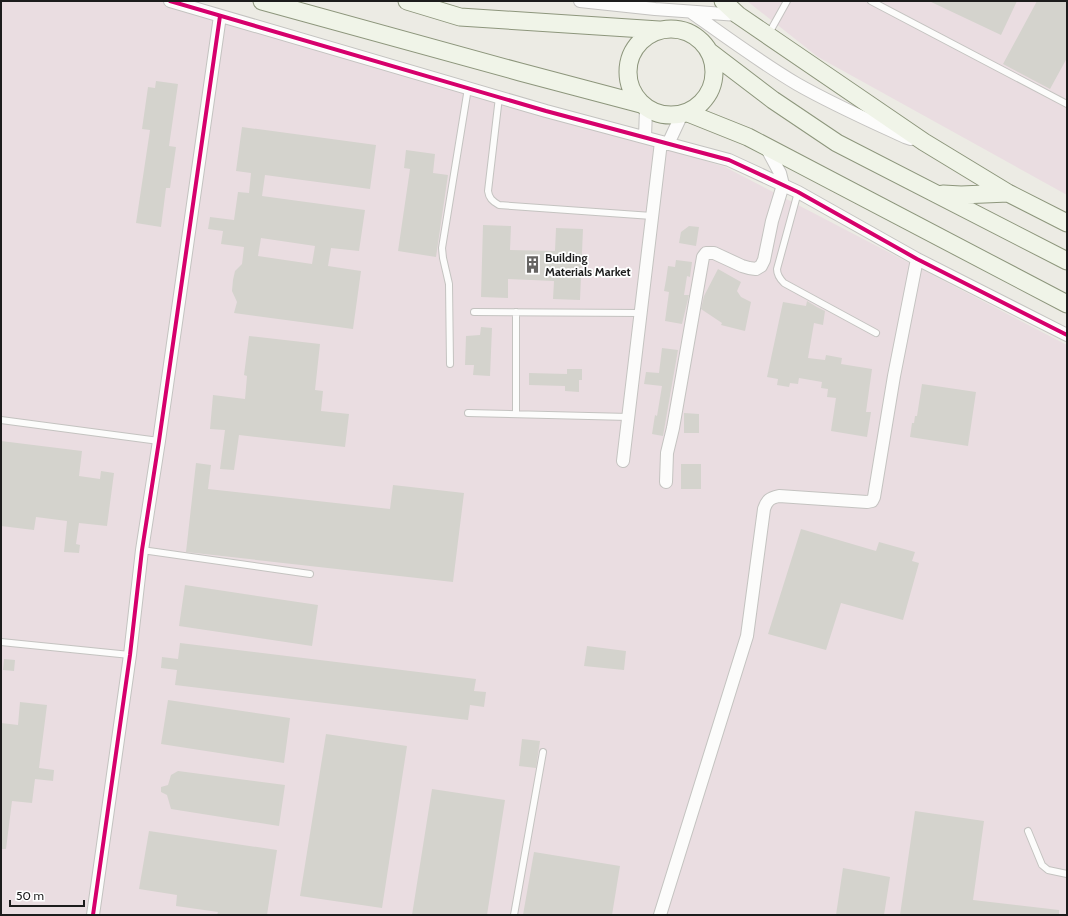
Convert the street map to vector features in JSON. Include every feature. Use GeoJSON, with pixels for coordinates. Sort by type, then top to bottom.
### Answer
{"type":"FeatureCollection","features":[{"type":"Feature","properties":{"kind":"main road"},"geometry":{"type":"LineString","coordinates":[[262,1],[643,106],[664,116],[685,114],[703,103],[713,87],[714,64],[710,52],[704,43],[682,29],[659,30],[460,17],[408,1]]}},
{"type":"Feature","properties":{"kind":"main road"},"geometry":{"type":"LineString","coordinates":[[723,2],[738,15],[924,142],[1008,193],[1067,223]]}},
{"type":"Feature","properties":{"kind":"main road"},"geometry":{"type":"LineString","coordinates":[[643,106],[635,98],[628,84],[628,63],[637,44],[659,30]]}},
{"type":"Feature","properties":{"kind":"main road"},"geometry":{"type":"LineString","coordinates":[[710,52],[773,100],[837,143],[1067,261]]}},
{"type":"Feature","properties":{"kind":"main road"},"geometry":{"type":"LineString","coordinates":[[685,114],[748,137],[1067,304]]}},
{"type":"Feature","properties":{"kind":"main road"},"geometry":{"type":"LineString","coordinates":[[936,194],[961,195],[1008,193]]}},
{"type":"Feature","properties":{"kind":"street"},"geometry":{"type":"LineString","coordinates":[[170,1],[499,97],[729,160],[798,192],[917,259],[1067,335]]}},
{"type":"Feature","properties":{"kind":"street"},"geometry":{"type":"LineString","coordinates":[[580,1],[738,15]]}},
{"type":"Feature","properties":{"kind":"street"},"geometry":{"type":"LineString","coordinates":[[616,4],[637,1]]}},
{"type":"Feature","properties":{"kind":"street"},"geometry":{"type":"LineString","coordinates":[[691,12],[745,51],[797,83],[854,114],[904,137],[924,142]]}},
{"type":"Feature","properties":{"kind":"street"},"geometry":{"type":"LineString","coordinates":[[93,915],[130,655],[142,550],[220,16]]}},
{"type":"Feature","properties":{"kind":"street"},"geometry":{"type":"LineString","coordinates":[[643,106],[645,137]]}},
{"type":"Feature","properties":{"kind":"street"},"geometry":{"type":"LineString","coordinates":[[623,462],[652,216],[665,143],[685,114]]}},
{"type":"Feature","properties":{"kind":"street"},"geometry":{"type":"LineString","coordinates":[[666,482],[667,453],[703,257],[706,253],[714,253],[742,266],[756,269],[761,266],[764,260],[772,221],[783,185],[780,173],[766,147]]}},
{"type":"Feature","properties":{"kind":"street"},"geometry":{"type":"LineString","coordinates":[[660,915],[711,756],[747,636],[764,509],[767,501],[779,496],[867,502],[872,501],[874,497],[894,376],[917,259]]}},
{"type":"Feature","properties":{"kind":"lane"},"geometry":{"type":"LineString","coordinates":[[768,35],[787,1]]}},
{"type":"Feature","properties":{"kind":"lane"},"geometry":{"type":"LineString","coordinates":[[871,1],[1067,104]]}},
{"type":"Feature","properties":{"kind":"lane"},"geometry":{"type":"LineString","coordinates":[[450,364],[449,284],[442,248],[468,88]]}},
{"type":"Feature","properties":{"kind":"lane"},"geometry":{"type":"LineString","coordinates":[[499,97],[488,191],[489,197],[493,202],[499,205],[652,216]]}},
{"type":"Feature","properties":{"kind":"lane"},"geometry":{"type":"LineString","coordinates":[[798,192],[777,269],[777,274],[784,283],[876,333]]}},
{"type":"Feature","properties":{"kind":"lane"},"geometry":{"type":"LineString","coordinates":[[474,312],[641,313]]}},
{"type":"Feature","properties":{"kind":"lane"},"geometry":{"type":"LineString","coordinates":[[516,312],[516,414]]}},
{"type":"Feature","properties":{"kind":"lane"},"geometry":{"type":"LineString","coordinates":[[468,413],[629,417]]}},
{"type":"Feature","properties":{"kind":"lane"},"geometry":{"type":"LineString","coordinates":[[1,420],[159,441]]}},
{"type":"Feature","properties":{"kind":"lane"},"geometry":{"type":"LineString","coordinates":[[142,550],[310,574]]}},
{"type":"Feature","properties":{"kind":"lane"},"geometry":{"type":"LineString","coordinates":[[1,642],[130,655]]}},
{"type":"Feature","properties":{"kind":"lane"},"geometry":{"type":"LineString","coordinates":[[514,915],[543,752]]}},
{"type":"Feature","properties":{"kind":"lane"},"geometry":{"type":"LineString","coordinates":[[1028,831],[1042,865],[1048,870],[1067,874]]}},
{"type":"Feature","properties":{"kind":"shaded area"},"geometry":{"type":"Polygon","coordinates":[[[1,1],[175,1],[323,42],[725,167],[1067,345],[1067,915],[1,915],[1,1]]]}},
{"type":"Feature","properties":{"kind":"shaded area"},"geometry":{"type":"Polygon","coordinates":[[[747,1],[1067,1],[1067,195],[818,57],[747,1]]]}},
{"type":"Feature","properties":{"kind":"building"},"geometry":{"type":"Polygon","coordinates":[[[929,1],[1017,1],[1001,35],[929,1]]]}},
{"type":"Feature","properties":{"kind":"building"},"geometry":{"type":"Polygon","coordinates":[[[1037,1],[1067,1],[1067,58],[1050,89],[1003,64],[1037,1]]]}},
{"type":"Feature","properties":{"kind":"building"},"geometry":{"type":"Polygon","coordinates":[[[156,81],[178,84],[169,146],[176,147],[170,188],[166,188],[161,227],[136,223],[150,130],[142,129],[148,87],[155,88],[156,81]]]}},
{"type":"Feature","properties":{"kind":"building"},"geometry":{"type":"Polygon","coordinates":[[[242,127],[376,145],[370,189],[265,175],[262,196],[365,210],[359,251],[331,248],[328,266],[361,271],[353,329],[234,313],[237,302],[232,291],[233,280],[235,271],[242,264],[244,247],[221,244],[223,231],[208,229],[210,217],[234,220],[238,192],[249,193],[251,173],[236,171],[242,127]],[[261,238],[258,256],[312,264],[315,246],[261,238]]]}},
{"type":"Feature","properties":{"kind":"building"},"geometry":{"type":"Polygon","coordinates":[[[406,150],[435,154],[433,173],[448,175],[436,257],[398,251],[410,169],[404,168],[406,150]]]}},
{"type":"Feature","properties":{"kind":"building","name":"Building Materials Market"},"geometry":{"type":"Polygon","coordinates":[[[483,225],[511,226],[510,250],[555,251],[556,228],[583,229],[580,300],[553,299],[554,281],[508,279],[508,298],[481,297],[483,225]]]}},
{"type":"Feature","properties":{"kind":"building"},"geometry":{"type":"Polygon","coordinates":[[[689,226],[699,227],[696,246],[679,243],[681,232],[689,226]]]}},
{"type":"Feature","properties":{"kind":"building"},"geometry":{"type":"Polygon","coordinates":[[[676,260],[692,262],[690,277],[687,276],[684,295],[689,295],[682,324],[665,321],[669,292],[664,291],[668,266],[675,267],[676,260]]]}},
{"type":"Feature","properties":{"kind":"building"},"geometry":{"type":"Polygon","coordinates":[[[718,269],[741,282],[737,291],[741,297],[751,302],[745,331],[721,325],[722,323],[701,309],[704,296],[718,269]]]}},
{"type":"Feature","properties":{"kind":"building"},"geometry":{"type":"Polygon","coordinates":[[[807,301],[825,311],[823,325],[814,323],[808,358],[825,360],[826,355],[842,358],[841,364],[872,369],[866,412],[871,412],[867,437],[831,431],[836,398],[827,397],[828,389],[821,388],[822,382],[799,378],[798,384],[790,383],[789,387],[777,385],[778,379],[767,377],[783,302],[806,306],[807,301]]]}},
{"type":"Feature","properties":{"kind":"building"},"geometry":{"type":"Polygon","coordinates":[[[481,327],[492,328],[490,376],[473,375],[474,365],[465,365],[466,336],[480,335],[481,327]]]}},
{"type":"Feature","properties":{"kind":"building"},"geometry":{"type":"Polygon","coordinates":[[[249,336],[320,344],[315,390],[323,391],[321,411],[349,414],[345,447],[239,435],[234,470],[220,469],[225,430],[210,429],[213,395],[245,399],[247,376],[244,375],[249,336]]]}},
{"type":"Feature","properties":{"kind":"building"},"geometry":{"type":"Polygon","coordinates":[[[662,348],[678,350],[663,436],[652,434],[655,415],[657,416],[662,386],[644,384],[646,372],[659,373],[662,348]]]}},
{"type":"Feature","properties":{"kind":"building"},"geometry":{"type":"Polygon","coordinates":[[[567,369],[582,369],[582,380],[579,380],[579,392],[565,391],[565,386],[529,385],[529,373],[567,374],[567,369]]]}},
{"type":"Feature","properties":{"kind":"building"},"geometry":{"type":"Polygon","coordinates":[[[922,384],[976,392],[968,446],[910,437],[912,423],[914,423],[915,416],[917,416],[922,384]]]}},
{"type":"Feature","properties":{"kind":"building"},"geometry":{"type":"Polygon","coordinates":[[[684,413],[699,414],[699,433],[684,433],[684,413]]]}},
{"type":"Feature","properties":{"kind":"building"},"geometry":{"type":"Polygon","coordinates":[[[1,441],[82,451],[79,476],[100,479],[101,471],[114,473],[107,526],[79,523],[76,544],[80,545],[79,553],[64,552],[67,521],[36,517],[34,530],[1,526],[1,441]]]}},
{"type":"Feature","properties":{"kind":"building"},"geometry":{"type":"Polygon","coordinates":[[[196,463],[211,465],[208,489],[390,509],[393,485],[464,493],[453,582],[186,552],[196,463]]]}},
{"type":"Feature","properties":{"kind":"building"},"geometry":{"type":"Polygon","coordinates":[[[681,464],[701,464],[701,489],[681,489],[681,464]]]}},
{"type":"Feature","properties":{"kind":"building"},"geometry":{"type":"Polygon","coordinates":[[[801,529],[876,551],[879,542],[915,552],[912,561],[919,563],[903,620],[841,603],[826,650],[768,634],[801,529]]]}},
{"type":"Feature","properties":{"kind":"building"},"geometry":{"type":"Polygon","coordinates":[[[185,585],[318,605],[312,646],[179,626],[185,585]]]}},
{"type":"Feature","properties":{"kind":"building"},"geometry":{"type":"Polygon","coordinates":[[[180,643],[476,679],[474,691],[486,692],[484,707],[470,705],[468,720],[175,685],[177,670],[161,668],[162,657],[178,659],[180,643]]]}},
{"type":"Feature","properties":{"kind":"building"},"geometry":{"type":"Polygon","coordinates":[[[587,646],[626,651],[624,670],[584,666],[587,646]]]}},
{"type":"Feature","properties":{"kind":"building"},"geometry":{"type":"Polygon","coordinates":[[[4,659],[15,660],[14,671],[3,670],[4,659]]]}},
{"type":"Feature","properties":{"kind":"building"},"geometry":{"type":"Polygon","coordinates":[[[168,700],[290,718],[284,763],[161,744],[168,700]]]}},
{"type":"Feature","properties":{"kind":"building"},"geometry":{"type":"Polygon","coordinates":[[[20,702],[47,705],[39,768],[54,770],[53,781],[35,779],[32,803],[12,801],[6,849],[1,849],[1,723],[18,725],[20,702]]]}},
{"type":"Feature","properties":{"kind":"building"},"geometry":{"type":"Polygon","coordinates":[[[326,734],[407,746],[382,908],[300,896],[326,734]]]}},
{"type":"Feature","properties":{"kind":"building"},"geometry":{"type":"Polygon","coordinates":[[[522,739],[540,741],[536,768],[519,766],[522,739]]]}},
{"type":"Feature","properties":{"kind":"building"},"geometry":{"type":"Polygon","coordinates":[[[178,771],[285,785],[279,826],[171,809],[167,795],[161,792],[161,787],[168,785],[171,775],[178,771]]]}},
{"type":"Feature","properties":{"kind":"building"},"geometry":{"type":"Polygon","coordinates":[[[432,789],[505,800],[487,915],[412,915],[432,789]]]}},
{"type":"Feature","properties":{"kind":"building"},"geometry":{"type":"Polygon","coordinates":[[[915,811],[984,821],[973,900],[1059,910],[1059,915],[900,915],[915,811]]]}},
{"type":"Feature","properties":{"kind":"building"},"geometry":{"type":"Polygon","coordinates":[[[149,831],[277,850],[267,915],[217,915],[218,912],[176,906],[177,895],[139,889],[149,831]]]}},
{"type":"Feature","properties":{"kind":"building"},"geometry":{"type":"Polygon","coordinates":[[[534,852],[620,866],[612,915],[523,915],[534,852]]]}},
{"type":"Feature","properties":{"kind":"building"},"geometry":{"type":"Polygon","coordinates":[[[843,868],[890,877],[884,915],[836,915],[843,868]]]}},
{"type":"Feature","properties":{"kind":"cycle path"},"geometry":{"type":"LineString","coordinates":[[170,1],[546,111],[729,160],[798,192],[917,259],[1067,335]]}},
{"type":"Feature","properties":{"kind":"cycle path"},"geometry":{"type":"LineString","coordinates":[[93,915],[130,655],[142,550],[220,16]]}},
{"type":"Feature","properties":{"kind":"place","name":"Building Materials Market"},"geometry":{"type":"Point","coordinates":[532,265]}}]}
